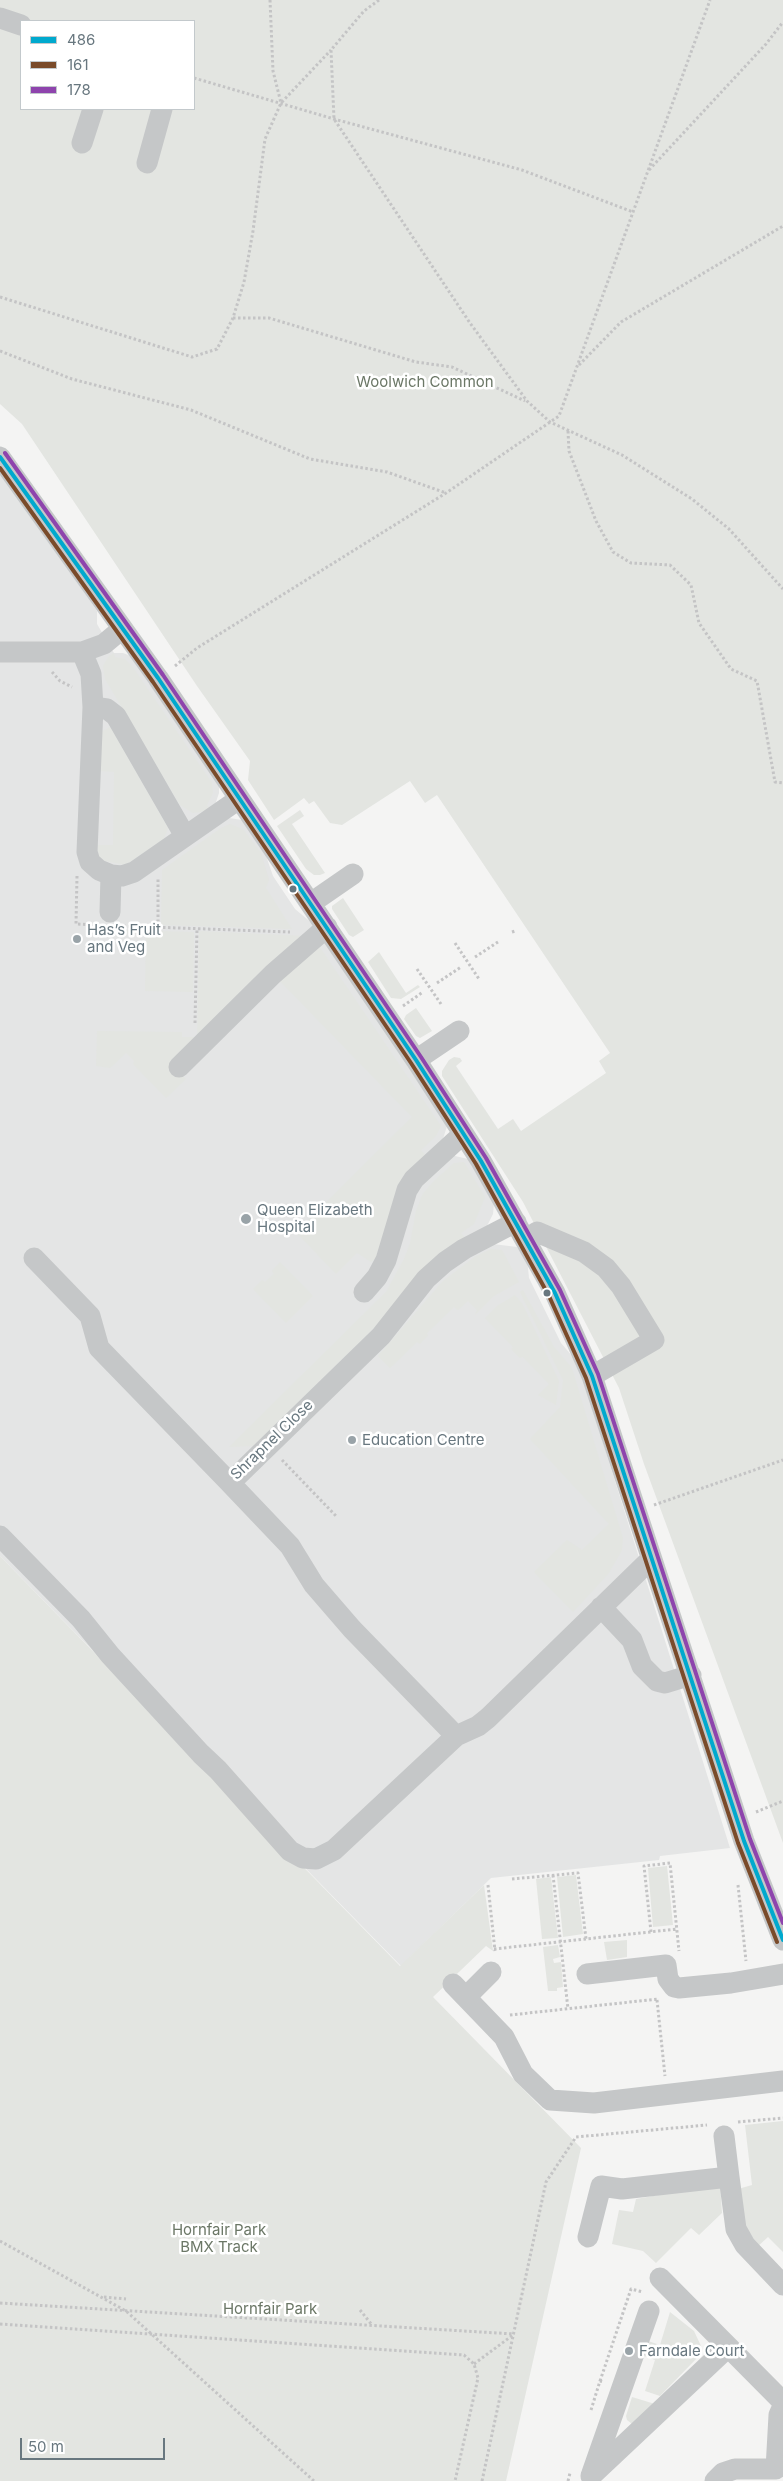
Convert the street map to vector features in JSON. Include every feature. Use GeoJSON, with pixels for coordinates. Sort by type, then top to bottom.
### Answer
{"type":"FeatureCollection","features":[{"type":"Feature","properties":{"kind":"street"},"geometry":{"type":"LineString","coordinates":[[0,18],[20,25]]}},
{"type":"Feature","properties":{"kind":"street"},"geometry":{"type":"LineString","coordinates":[[82,143],[92,110]]}},
{"type":"Feature","properties":{"kind":"street"},"geometry":{"type":"LineString","coordinates":[[147,163],[162,110]]}},
{"type":"Feature","properties":{"kind":"street"},"geometry":{"type":"LineString","coordinates":[[0,458],[240,799],[416,1060],[521,1231],[555,1293],[592,1376],[691,1675],[745,1819],[783,1940]]}},
{"type":"Feature","properties":{"kind":"street"},"geometry":{"type":"LineString","coordinates":[[0,652],[82,652],[104,644],[122,629]]}},
{"type":"Feature","properties":{"kind":"street"},"geometry":{"type":"LineString","coordinates":[[82,652],[91,674],[93,707],[86,852],[90,862],[99,870],[111,876],[122,876],[134,872],[240,799]]}},
{"type":"Feature","properties":{"kind":"street"},"geometry":{"type":"LineString","coordinates":[[93,707],[107,709],[116,716],[185,836]]}},
{"type":"Feature","properties":{"kind":"street"},"geometry":{"type":"LineString","coordinates":[[311,903],[353,874]]}},
{"type":"Feature","properties":{"kind":"street"},"geometry":{"type":"LineString","coordinates":[[110,912],[111,876]]}},
{"type":"Feature","properties":{"kind":"street"},"geometry":{"type":"LineString","coordinates":[[179,1068],[274,974],[327,927]]}},
{"type":"Feature","properties":{"kind":"street"},"geometry":{"type":"LineString","coordinates":[[416,1060],[459,1031]]}},
{"type":"Feature","properties":{"kind":"street"},"geometry":{"type":"LineString","coordinates":[[364,1292],[377,1277],[386,1260],[407,1190],[419,1174],[463,1134]]}},
{"type":"Feature","properties":{"kind":"street"},"geometry":{"type":"LineString","coordinates":[[521,1231],[537,1232],[584,1252],[606,1268],[621,1286],[654,1340],[592,1376]]}},
{"type":"Feature","properties":{"kind":"street","name":"Shrapnel Close"},"geometry":{"type":"LineString","coordinates":[[34,1258],[90,1316],[99,1348],[230,1483],[381,1336],[426,1279],[445,1262],[464,1248],[521,1231]]}},
{"type":"Feature","properties":{"kind":"street"},"geometry":{"type":"LineString","coordinates":[[230,1483],[290,1546],[314,1585],[352,1629],[456,1736]]}},
{"type":"Feature","properties":{"kind":"street"},"geometry":{"type":"LineString","coordinates":[[0,1536],[81,1619],[110,1655],[218,1770],[290,1851],[303,1858],[316,1859],[334,1850],[456,1736],[478,1726],[488,1718],[600,1607],[652,1559]]}},
{"type":"Feature","properties":{"kind":"street"},"geometry":{"type":"LineString","coordinates":[[600,1607],[632,1640],[642,1666],[657,1681],[665,1683],[691,1675]]}},
{"type":"Feature","properties":{"kind":"street"},"geometry":{"type":"LineString","coordinates":[[587,1974],[666,1965],[668,1979],[674,1987],[679,1988],[740,1982],[783,1974]]}},
{"type":"Feature","properties":{"kind":"street"},"geometry":{"type":"LineString","coordinates":[[491,1972],[459,1990],[504,2036],[523,2074],[550,2100],[594,2103],[783,2081]]}},
{"type":"Feature","properties":{"kind":"street"},"geometry":{"type":"LineString","coordinates":[[724,2128],[736,2229],[745,2245],[783,2285]]}},
{"type":"Feature","properties":{"kind":"street"},"geometry":{"type":"LineString","coordinates":[[588,2237],[601,2186],[622,2189],[729,2177]]}},
{"type":"Feature","properties":{"kind":"street"},"geometry":{"type":"LineString","coordinates":[[578,2479],[651,2294],[728,2348],[783,2402]]}},
{"type":"Feature","properties":{"kind":"street"},"geometry":{"type":"LineString","coordinates":[[578,2479],[728,2348]]}},
{"type":"Feature","properties":{"kind":"street"},"geometry":{"type":"LineString","coordinates":[[715,2481],[723,2473],[735,2469],[779,2471],[779,2415],[783,2406]]}},
{"type":"Feature","properties":{"kind":"path"},"geometry":{"type":"LineString","coordinates":[[270,0],[273,70],[281,103]]}},
{"type":"Feature","properties":{"kind":"path"},"geometry":{"type":"LineString","coordinates":[[0,297],[192,357],[217,349],[233,318],[244,282],[265,139],[281,103],[331,50],[364,11],[379,0]]}},
{"type":"Feature","properties":{"kind":"path"},"geometry":{"type":"LineString","coordinates":[[174,667],[197,648],[446,493],[559,416],[710,0]]}},
{"type":"Feature","properties":{"kind":"path"},"geometry":{"type":"LineString","coordinates":[[648,172],[766,44],[783,22]]}},
{"type":"Feature","properties":{"kind":"path"},"geometry":{"type":"LineString","coordinates":[[331,50],[334,119],[464,315],[527,402],[550,422],[622,455],[692,499],[729,529],[783,589]]}},
{"type":"Feature","properties":{"kind":"path"},"geometry":{"type":"LineString","coordinates":[[195,78],[334,119],[522,170],[633,212]]}},
{"type":"Feature","properties":{"kind":"path"},"geometry":{"type":"LineString","coordinates":[[577,367],[621,322],[783,226]]}},
{"type":"Feature","properties":{"kind":"path"},"geometry":{"type":"LineString","coordinates":[[233,318],[269,318],[416,362],[452,367],[527,402]]}},
{"type":"Feature","properties":{"kind":"path"},"geometry":{"type":"LineString","coordinates":[[0,351],[72,379],[191,410],[310,459],[387,472],[446,493]]}},
{"type":"Feature","properties":{"kind":"path"},"geometry":{"type":"LineString","coordinates":[[568,431],[569,451],[596,521],[613,552],[631,563],[670,566],[691,585],[698,624],[731,669],[757,681],[775,782],[783,783]]}},
{"type":"Feature","properties":{"kind":"path"},"geometry":{"type":"LineString","coordinates":[[158,868],[158,927]]}},
{"type":"Feature","properties":{"kind":"path"},"geometry":{"type":"LineString","coordinates":[[195,1025],[196,928]]}},
{"type":"Feature","properties":{"kind":"path"},"geometry":{"type":"LineString","coordinates":[[475,958],[498,942]]}},
{"type":"Feature","properties":{"kind":"path"},"geometry":{"type":"LineString","coordinates":[[455,943],[479,979]]}},
{"type":"Feature","properties":{"kind":"path"},"geometry":{"type":"LineString","coordinates":[[438,983],[461,967]]}},
{"type":"Feature","properties":{"kind":"path"},"geometry":{"type":"LineString","coordinates":[[417,969],[441,1004]]}},
{"type":"Feature","properties":{"kind":"path"},"geometry":{"type":"LineString","coordinates":[[397,1011],[423,992]]}},
{"type":"Feature","properties":{"kind":"path"},"geometry":{"type":"LineString","coordinates":[[268,1445],[338,1517]]}},
{"type":"Feature","properties":{"kind":"path"},"geometry":{"type":"LineString","coordinates":[[652,1506],[783,1460]]}},
{"type":"Feature","properties":{"kind":"path"},"geometry":{"type":"LineString","coordinates":[[745,1819],[783,1801]]}},
{"type":"Feature","properties":{"kind":"path"},"geometry":{"type":"LineString","coordinates":[[651,1932],[644,1866],[670,1863],[680,1958]]}},
{"type":"Feature","properties":{"kind":"path"},"geometry":{"type":"LineString","coordinates":[[512,1879],[578,1873],[586,1939]]}},
{"type":"Feature","properties":{"kind":"path"},"geometry":{"type":"LineString","coordinates":[[553,1875],[568,2009]]}},
{"type":"Feature","properties":{"kind":"path"},"geometry":{"type":"LineString","coordinates":[[737,1878],[747,1964]]}},
{"type":"Feature","properties":{"kind":"path"},"geometry":{"type":"LineString","coordinates":[[494,1949],[676,1929]]}},
{"type":"Feature","properties":{"kind":"path"},"geometry":{"type":"LineString","coordinates":[[581,1940],[582,1944]]}},
{"type":"Feature","properties":{"kind":"path"},"geometry":{"type":"LineString","coordinates":[[502,2016],[665,1998]]}},
{"type":"Feature","properties":{"kind":"path"},"geometry":{"type":"LineString","coordinates":[[657,2000],[664,2064]]}},
{"type":"Feature","properties":{"kind":"path"},"geometry":{"type":"LineString","coordinates":[[482,2481],[546,2182],[576,2137],[724,2128],[783,2118]]}},
{"type":"Feature","properties":{"kind":"path"},"geometry":{"type":"LineString","coordinates":[[0,2242],[126,2311],[148,2333],[314,2481]]}},
{"type":"Feature","properties":{"kind":"path"},"geometry":{"type":"LineString","coordinates":[[600,2381],[631,2289],[651,2294]]}},
{"type":"Feature","properties":{"kind":"path"},"geometry":{"type":"LineString","coordinates":[[101,2297],[126,2299]]}},
{"type":"Feature","properties":{"kind":"path"},"geometry":{"type":"LineString","coordinates":[[0,2303],[514,2334]]}},
{"type":"Feature","properties":{"kind":"path"},"geometry":{"type":"LineString","coordinates":[[360,2310],[373,2326]]}},
{"type":"Feature","properties":{"kind":"path"},"geometry":{"type":"LineString","coordinates":[[0,2324],[457,2353],[470,2358],[478,2378],[455,2481]]}},
{"type":"Feature","properties":{"kind":"path"},"geometry":{"type":"LineString","coordinates":[[474,2364],[514,2334]]}},
{"type":"Feature","properties":{"kind":"shaded area","name":"Queen Elizabeth Hospital"},"geometry":{"type":"Polygon","coordinates":[[[0,471],[97,611],[97,624],[114,653],[123,653],[131,656],[219,786],[215,805],[229,818],[242,820],[263,847],[273,876],[295,909],[313,924],[327,943],[447,1126],[443,1139],[455,1156],[468,1159],[494,1203],[493,1214],[487,1226],[493,1244],[517,1247],[527,1258],[529,1278],[561,1343],[578,1363],[730,1848],[660,1856],[659,1860],[491,1878],[401,1966],[0,1556],[0,471]]]}},
{"type":"Feature","properties":{"kind":"green space","name":"Woolwich Common"},"geometry":{"type":"Polygon","coordinates":[[[0,0],[783,0],[783,1843],[644,1464],[619,1388],[523,1202],[442,1076],[442,1071],[449,1060],[454,1057],[460,1058],[462,1061],[456,1066],[498,1129],[513,1119],[521,1131],[606,1073],[599,1061],[610,1053],[437,795],[425,803],[410,781],[342,825],[330,823],[314,801],[309,804],[304,798],[274,820],[248,780],[250,761],[197,686],[22,424],[0,404],[0,0]]]}},
{"type":"Feature","properties":{"kind":"green space"},"geometry":{"type":"Polygon","coordinates":[[[114,653],[115,657],[125,659],[132,666],[212,783],[213,793],[207,805],[210,809],[207,811],[193,813],[180,805],[105,679],[103,666],[109,656],[114,653]]]}},
{"type":"Feature","properties":{"kind":"green space"},"geometry":{"type":"Polygon","coordinates":[[[110,727],[168,828],[164,839],[125,865],[105,861],[97,851],[98,845],[113,845],[114,772],[99,771],[101,732],[110,727]]]}},
{"type":"Feature","properties":{"kind":"green space"},"geometry":{"type":"Polygon","coordinates":[[[300,810],[304,816],[292,824],[325,873],[320,875],[314,875],[306,869],[277,826],[300,810]]]}},
{"type":"Feature","properties":{"kind":"green space"},"geometry":{"type":"Polygon","coordinates":[[[230,824],[243,829],[261,853],[269,880],[266,888],[292,929],[161,925],[162,870],[221,828],[230,824]]]}},
{"type":"Feature","properties":{"kind":"green space"},"geometry":{"type":"Polygon","coordinates":[[[343,898],[364,930],[353,937],[349,935],[332,909],[332,906],[343,898]]]}},
{"type":"Feature","properties":{"kind":"green space"},"geometry":{"type":"Polygon","coordinates":[[[123,930],[194,932],[193,992],[145,991],[146,934],[123,933],[123,930]]]}},
{"type":"Feature","properties":{"kind":"green space"},"geometry":{"type":"Polygon","coordinates":[[[199,931],[306,936],[174,1067],[186,1079],[166,1098],[133,1064],[134,1061],[126,1053],[110,1068],[96,1066],[97,1031],[182,1032],[182,1037],[197,1037],[199,931]]]}},
{"type":"Feature","properties":{"kind":"green space"},"geometry":{"type":"Polygon","coordinates":[[[319,946],[441,1126],[436,1136],[421,1150],[425,1155],[377,1257],[371,1262],[357,1253],[336,1274],[296,1232],[412,1117],[276,977],[319,946]]]}},
{"type":"Feature","properties":{"kind":"green space"},"geometry":{"type":"Polygon","coordinates":[[[379,952],[406,993],[418,985],[420,987],[401,999],[391,998],[368,962],[379,952]]]}},
{"type":"Feature","properties":{"kind":"green space"},"geometry":{"type":"Polygon","coordinates":[[[416,1008],[432,1031],[420,1038],[416,1036],[404,1019],[406,1015],[416,1008]]]}},
{"type":"Feature","properties":{"kind":"green space"},"geometry":{"type":"Polygon","coordinates":[[[464,1162],[485,1197],[474,1224],[461,1233],[465,1238],[254,1446],[229,1447],[386,1292],[404,1259],[410,1243],[416,1211],[422,1195],[454,1163],[464,1162]]]}},
{"type":"Feature","properties":{"kind":"green space"},"geometry":{"type":"Polygon","coordinates":[[[491,1249],[502,1250],[519,1282],[494,1296],[475,1315],[477,1310],[468,1301],[458,1310],[454,1307],[427,1333],[428,1335],[420,1344],[417,1342],[390,1368],[378,1356],[443,1281],[476,1256],[491,1249]]]}},
{"type":"Feature","properties":{"kind":"green space"},"geometry":{"type":"Polygon","coordinates":[[[280,1262],[313,1296],[286,1323],[253,1289],[262,1280],[265,1282],[274,1274],[272,1271],[280,1262]]]}},
{"type":"Feature","properties":{"kind":"green space"},"geometry":{"type":"Polygon","coordinates":[[[523,1290],[554,1347],[572,1368],[623,1538],[622,1550],[609,1573],[573,1612],[534,1572],[567,1540],[582,1550],[609,1524],[530,1439],[560,1407],[563,1380],[520,1292],[523,1290]]]}},
{"type":"Feature","properties":{"kind":"green space"},"geometry":{"type":"Polygon","coordinates":[[[515,1295],[523,1305],[559,1381],[556,1405],[538,1395],[549,1384],[523,1357],[520,1358],[511,1349],[513,1347],[485,1318],[497,1306],[515,1295]]]}},
{"type":"Feature","properties":{"kind":"green space"},"geometry":{"type":"Polygon","coordinates":[[[0,1556],[400,1966],[484,1885],[493,1951],[486,1946],[433,1997],[581,2148],[506,2481],[0,2481],[0,1556]]]}},
{"type":"Feature","properties":{"kind":"green space"},"geometry":{"type":"Polygon","coordinates":[[[667,1866],[673,1925],[653,1927],[648,1868],[667,1866]]]}},
{"type":"Feature","properties":{"kind":"green space"},"geometry":{"type":"Polygon","coordinates":[[[576,1875],[583,1934],[563,1937],[557,1877],[576,1875]]]}},
{"type":"Feature","properties":{"kind":"green space"},"geometry":{"type":"Polygon","coordinates":[[[551,1877],[558,1938],[542,1939],[536,1879],[551,1877]]]}},
{"type":"Feature","properties":{"kind":"green space"},"geometry":{"type":"Polygon","coordinates":[[[627,1940],[627,1957],[607,1960],[604,1942],[627,1940]]]}},
{"type":"Feature","properties":{"kind":"green space"},"geometry":{"type":"Polygon","coordinates":[[[558,1945],[560,1957],[553,1959],[554,1963],[561,1962],[563,1987],[557,1988],[557,1991],[548,1991],[543,1947],[558,1945]]]}},
{"type":"Feature","properties":{"kind":"green space"},"geometry":{"type":"Polygon","coordinates":[[[783,2121],[783,2252],[768,2237],[756,2248],[745,2231],[738,2189],[752,2185],[745,2125],[783,2121]]]}},
{"type":"Feature","properties":{"kind":"green space"},"geometry":{"type":"Polygon","coordinates":[[[720,2184],[722,2213],[699,2235],[691,2228],[656,2263],[643,2251],[612,2244],[619,2210],[633,2212],[636,2199],[720,2184]]]}},
{"type":"Feature","properties":{"kind":"green space"},"geometry":{"type":"Polygon","coordinates":[[[670,2312],[694,2331],[701,2346],[697,2358],[660,2396],[645,2391],[655,2360],[644,2356],[648,2341],[660,2345],[670,2312]]]}},
{"type":"Feature","properties":{"kind":"green space"},"geometry":{"type":"Polygon","coordinates":[[[632,2397],[655,2404],[632,2424],[627,2420],[626,2416],[632,2397]]]}},
{"type":"Feature","properties":{"kind":"transit line","name":"178"},"geometry":{"type":"LineString","coordinates":[[5,453],[163,675],[421,1057],[486,1158],[560,1290],[598,1374],[750,1839],[783,1923]]}},
{"type":"Feature","properties":{"kind":"transit line","name":"486"},"geometry":{"type":"LineString","coordinates":[[0,457],[158,678],[416,1060],[481,1161],[555,1293],[592,1376],[744,1841],[783,1940]]}},
{"type":"Feature","properties":{"kind":"transit line","name":"161"},"geometry":{"type":"LineString","coordinates":[[0,468],[153,682],[411,1063],[476,1164],[549,1296],[586,1378],[738,1843],[777,1942]]}},
{"type":"Feature","properties":{"kind":"place","name":"Has’s Fruit and Veg"},"geometry":{"type":"Point","coordinates":[77,939]}},
{"type":"Feature","properties":{"kind":"place","name":"Queen Elizabeth Hospital"},"geometry":{"type":"Point","coordinates":[246,1219]}},
{"type":"Feature","properties":{"kind":"place","name":"Education Centre"},"geometry":{"type":"Point","coordinates":[352,1440]}},
{"type":"Feature","properties":{"kind":"place","name":"Farndale Court"},"geometry":{"type":"Point","coordinates":[629,2351]}},
{"type":"Feature","properties":{"kind":"park label","name":"Hornfair Park BMX Track"},"geometry":{"type":"Point","coordinates":[219,2238]}},
{"type":"Feature","properties":{"kind":"park label","name":"Hornfair Park"},"geometry":{"type":"Point","coordinates":[270,2309]}}]}
